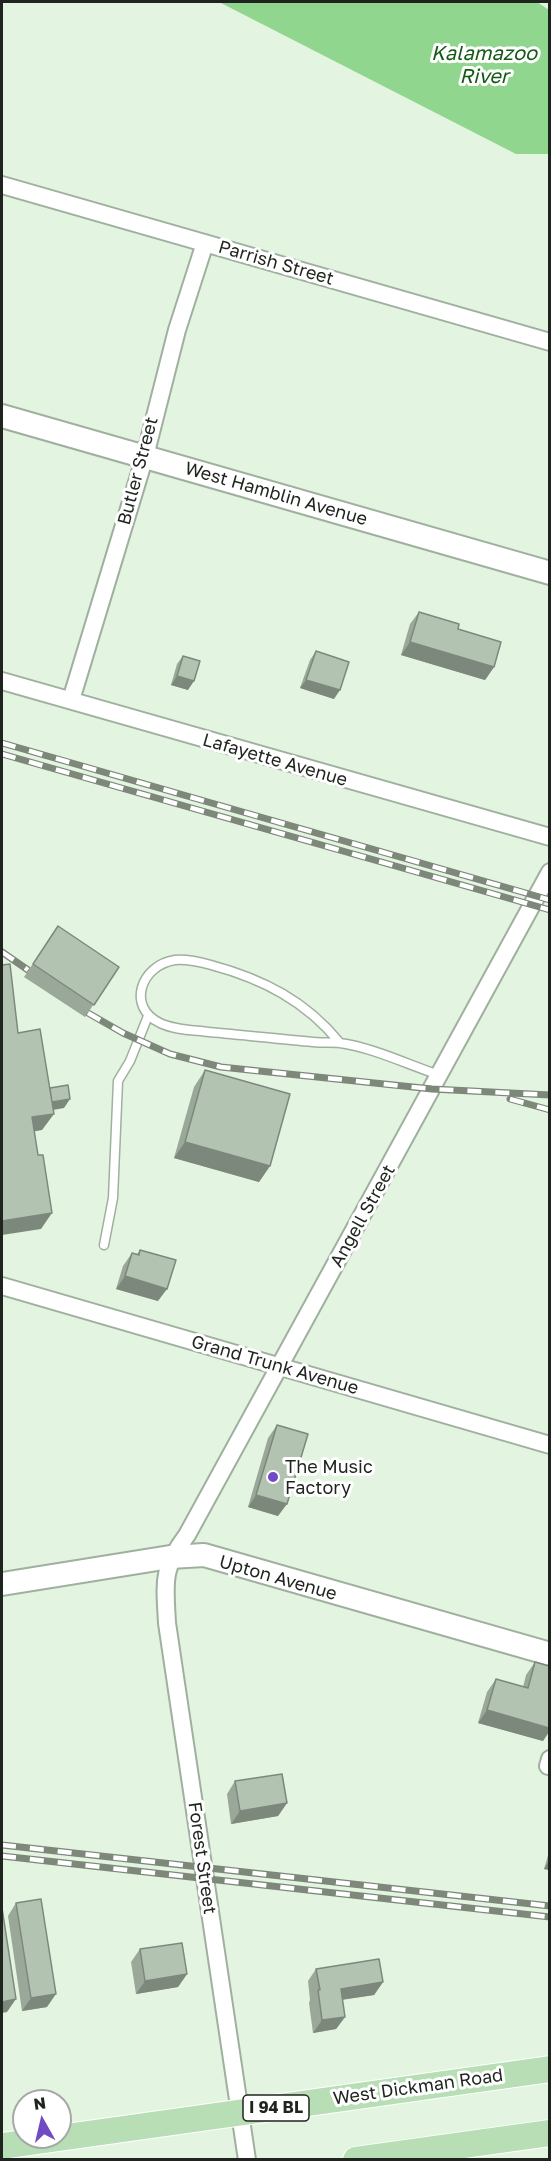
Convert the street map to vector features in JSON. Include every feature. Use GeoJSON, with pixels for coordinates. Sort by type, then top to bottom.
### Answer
{"type":"FeatureCollection","features":[{"type":"Feature","properties":{"kind":"main road","name":"West Dickman Road"},"geometry":{"type":"LineString","coordinates":[[2,2146],[549,2068]]}},
{"type":"Feature","properties":{"kind":"main road"},"geometry":{"type":"LineString","coordinates":[[356,2160],[549,2133]]}},
{"type":"Feature","properties":{"kind":"street","name":"Parrish Street"},"geometry":{"type":"LineString","coordinates":[[2,185],[549,342]]}},
{"type":"Feature","properties":{"kind":"street","name":"Butler Street"},"geometry":{"type":"LineString","coordinates":[[71,700],[145,456],[177,330],[205,243]]}},
{"type":"Feature","properties":{"kind":"street","name":"West Hamblin Avenue"},"geometry":{"type":"LineString","coordinates":[[2,416],[549,573]]}},
{"type":"Feature","properties":{"kind":"street","name":"Lafayette Avenue"},"geometry":{"type":"LineString","coordinates":[[2,681],[549,837]]}},
{"type":"Feature","properties":{"kind":"street","name":"Angell Street"},"geometry":{"type":"LineString","coordinates":[[170,1557],[187,1536],[254,1410],[440,1076],[549,872]]}},
{"type":"Feature","properties":{"kind":"street","name":"Grand Trunk Avenue"},"geometry":{"type":"LineString","coordinates":[[2,1286],[549,1444]]}},
{"type":"Feature","properties":{"kind":"street","name":"Upton Avenue"},"geometry":{"type":"LineString","coordinates":[[2,1584],[170,1557],[204,1556],[549,1654]]}},
{"type":"Feature","properties":{"kind":"street","name":"Forest Street"},"geometry":{"type":"LineString","coordinates":[[170,1557],[165,1587],[167,1623],[247,2160]]}},
{"type":"Feature","properties":{"kind":"lane"},"geometry":{"type":"LineString","coordinates":[[340,1043],[324,1022],[269,984],[199,962],[175,960],[158,966],[147,974],[140,988],[141,1003],[148,1016],[162,1024],[179,1029],[340,1043],[440,1076]]}},
{"type":"Feature","properties":{"kind":"lane"},"geometry":{"type":"LineString","coordinates":[[104,1245],[113,1198],[118,1081],[130,1061],[148,1016]]}},
{"type":"Feature","properties":{"kind":"water","name":"Kalamazoo River"},"geometry":{"type":"Polygon","coordinates":[[[219,2],[537,2],[549,10],[549,154],[516,154],[219,2]]]}},
{"type":"Feature","properties":{"kind":"building"},"geometry":{"type":"Polygon","coordinates":[[[419,612],[459,624],[458,629],[501,642],[494,667],[410,642],[419,612]]]}},
{"type":"Feature","properties":{"kind":"building"},"geometry":{"type":"Polygon","coordinates":[[[316,651],[349,662],[340,690],[306,680],[316,651]]]}},
{"type":"Feature","properties":{"kind":"building"},"geometry":{"type":"Polygon","coordinates":[[[183,656],[200,661],[194,681],[177,676],[183,656]]]}},
{"type":"Feature","properties":{"kind":"building"},"geometry":{"type":"Polygon","coordinates":[[[58,926],[119,967],[94,1005],[33,964],[58,926]]]}},
{"type":"Feature","properties":{"kind":"building"},"geometry":{"type":"Polygon","coordinates":[[[10,964],[18,1033],[40,1029],[54,1114],[32,1117],[38,1155],[43,1155],[52,1213],[2,1221],[2,965],[10,964]]]}},
{"type":"Feature","properties":{"kind":"building"},"geometry":{"type":"Polygon","coordinates":[[[205,1070],[290,1094],[270,1166],[185,1142],[205,1070]]]}},
{"type":"Feature","properties":{"kind":"building"},"geometry":{"type":"Polygon","coordinates":[[[68,1085],[70,1099],[52,1102],[50,1088],[68,1085]]]}},
{"type":"Feature","properties":{"kind":"building"},"geometry":{"type":"Polygon","coordinates":[[[140,1250],[176,1260],[167,1289],[125,1276],[132,1253],[139,1255],[140,1250]]]}},
{"type":"Feature","properties":{"kind":"building","name":"The Music Factory"},"geometry":{"type":"Polygon","coordinates":[[[277,1425],[308,1434],[287,1504],[256,1495],[277,1425]]]}},
{"type":"Feature","properties":{"kind":"building"},"geometry":{"type":"Polygon","coordinates":[[[535,1662],[549,1666],[549,1728],[487,1710],[496,1679],[528,1688],[535,1662]]]}},
{"type":"Feature","properties":{"kind":"building"},"geometry":{"type":"Polygon","coordinates":[[[282,1774],[287,1803],[240,1811],[235,1781],[282,1774]]]}},
{"type":"Feature","properties":{"kind":"building"},"geometry":{"type":"Polygon","coordinates":[[[41,1899],[56,1994],[31,1998],[16,1903],[41,1899]]]}},
{"type":"Feature","properties":{"kind":"building"},"geometry":{"type":"Polygon","coordinates":[[[2,1908],[16,1999],[2,2002],[2,1908]]]}},
{"type":"Feature","properties":{"kind":"building"},"geometry":{"type":"Polygon","coordinates":[[[182,1943],[187,1974],[145,1981],[140,1949],[182,1943]]]}},
{"type":"Feature","properties":{"kind":"building"},"geometry":{"type":"Polygon","coordinates":[[[379,1959],[383,1982],[341,1989],[345,2017],[322,2020],[316,1969],[379,1959]]]}},
{"type":"Feature","properties":{"kind":"railway"},"geometry":{"type":"LineString","coordinates":[[2,743],[550,900]]}},
{"type":"Feature","properties":{"kind":"railway"},"geometry":{"type":"LineString","coordinates":[[2,754],[550,910]]}},
{"type":"Feature","properties":{"kind":"railway"},"geometry":{"type":"LineString","coordinates":[[2,952],[28,970]]}},
{"type":"Feature","properties":{"kind":"railway"},"geometry":{"type":"LineString","coordinates":[[88,1013],[123,1033],[170,1054],[221,1067],[432,1089],[550,1095]]}},
{"type":"Feature","properties":{"kind":"railway"},"geometry":{"type":"LineString","coordinates":[[510,1099],[550,1110]]}},
{"type":"Feature","properties":{"kind":"railway"},"geometry":{"type":"LineString","coordinates":[[2,1845],[550,1906]]}},
{"type":"Feature","properties":{"kind":"railway"},"geometry":{"type":"LineString","coordinates":[[2,1856],[550,1917]]}},
{"type":"Feature","properties":{"kind":"place","name":"The Music Factory"},"geometry":{"type":"Point","coordinates":[273,1477]}}]}
